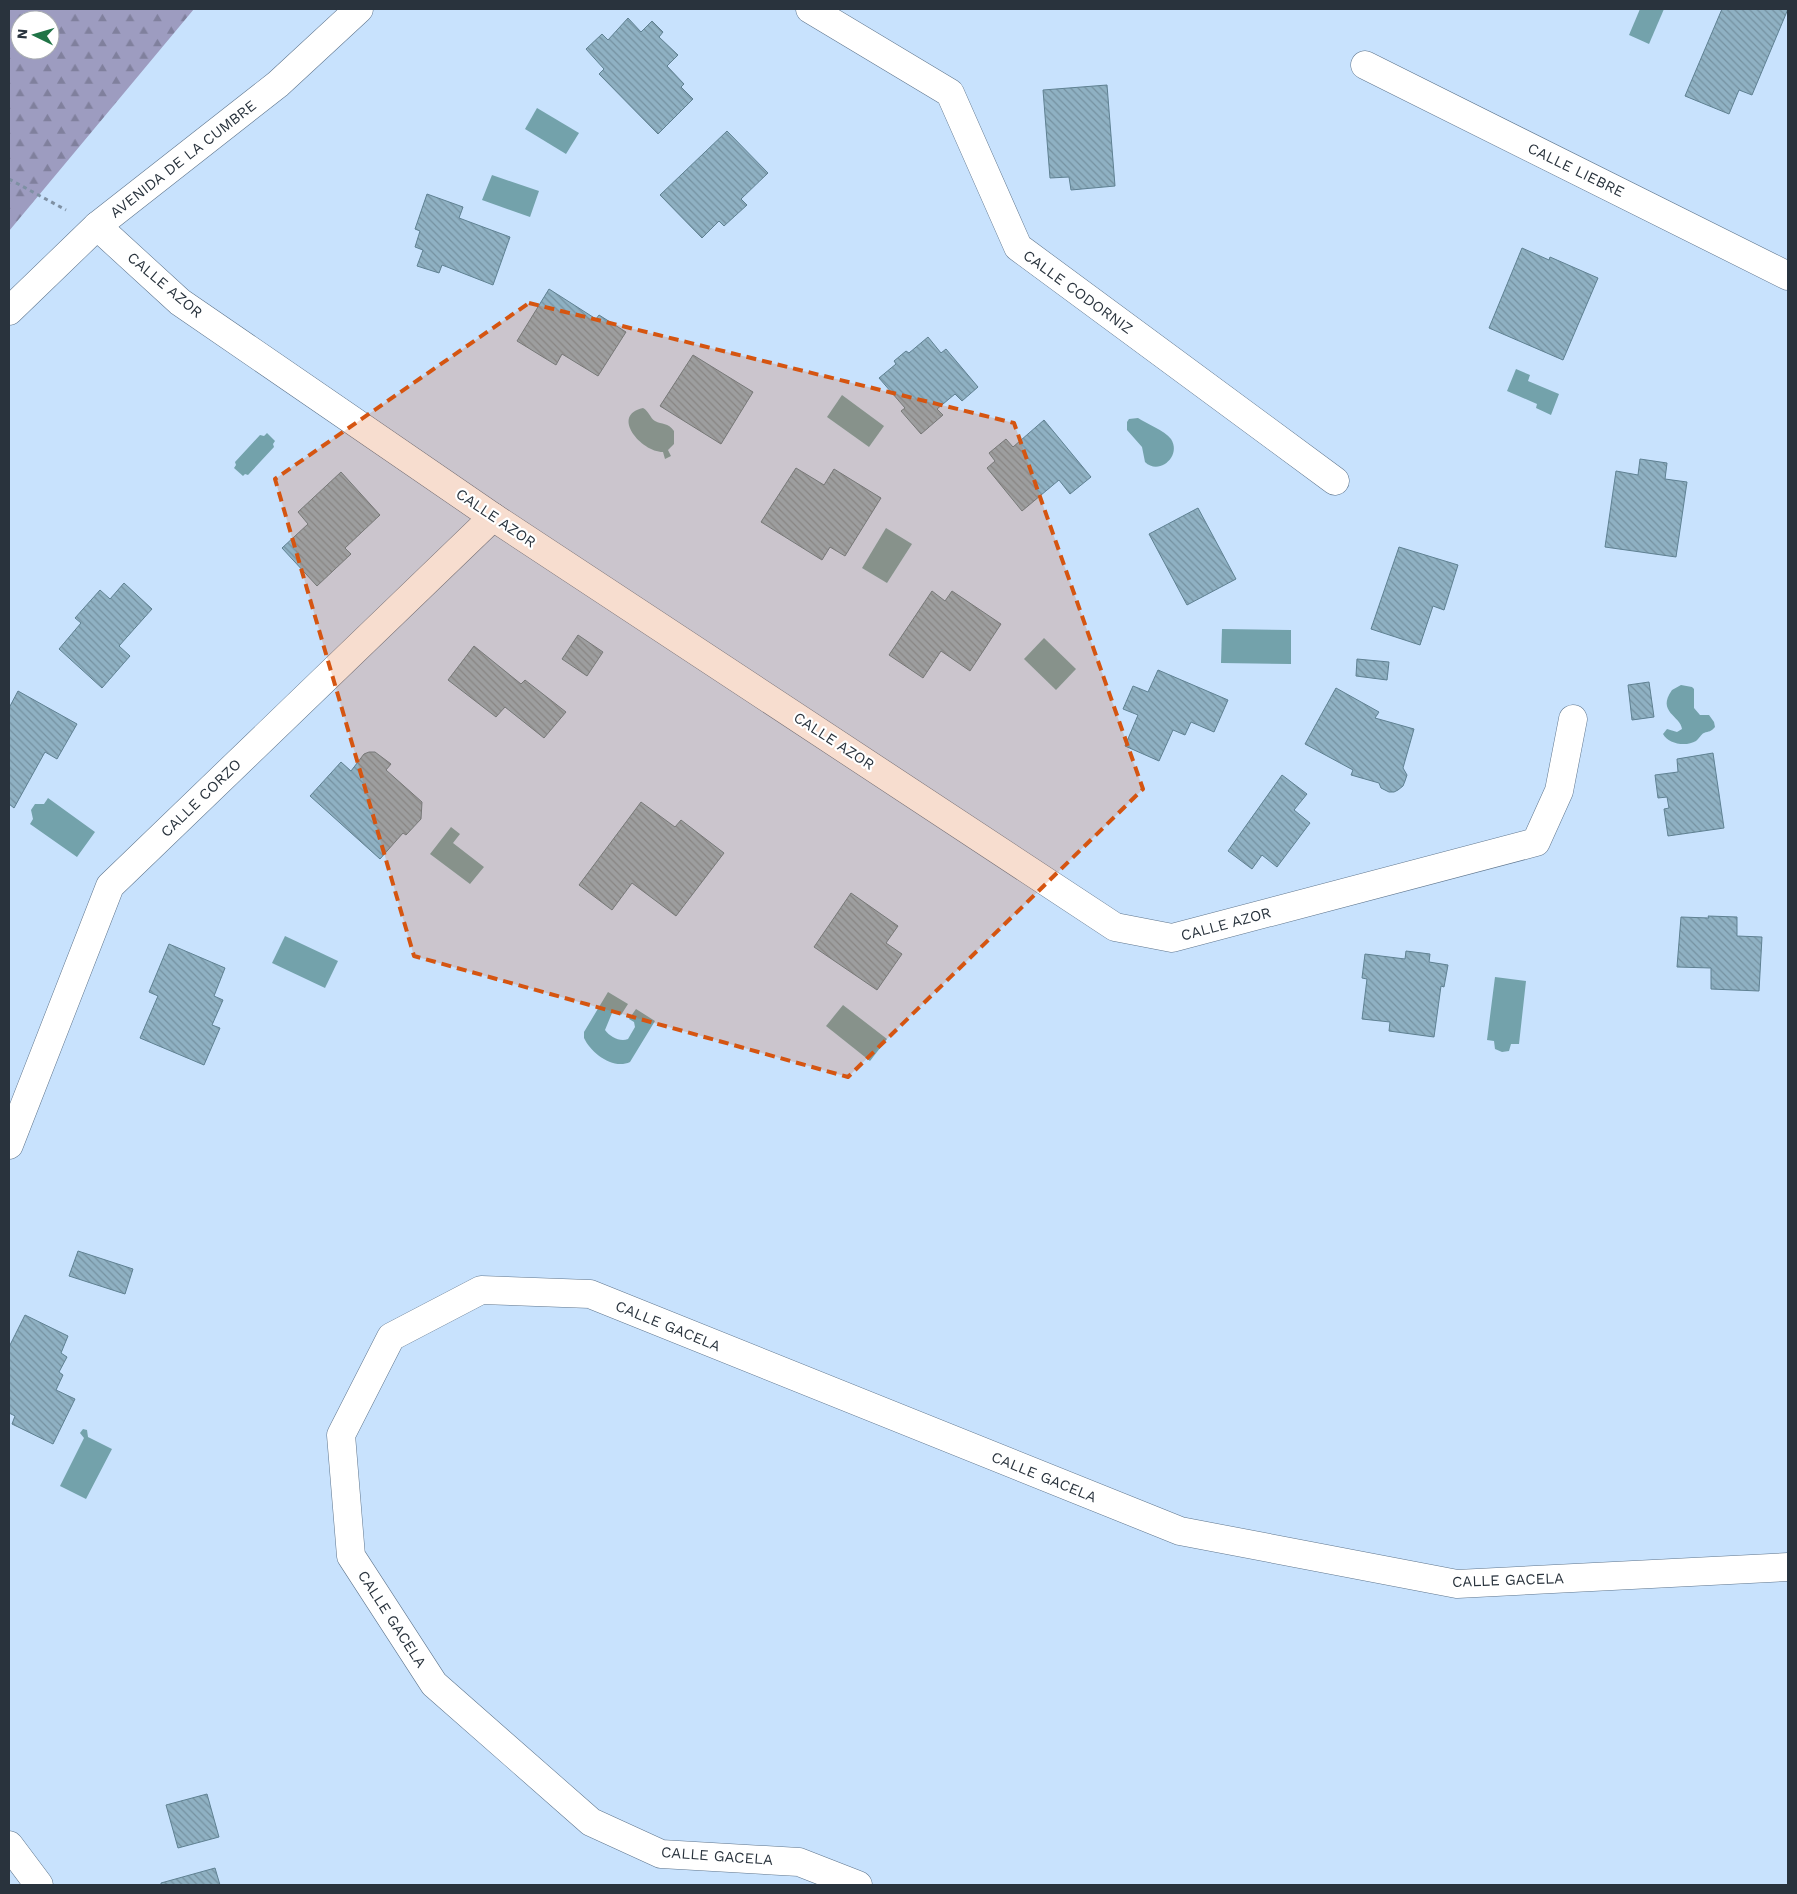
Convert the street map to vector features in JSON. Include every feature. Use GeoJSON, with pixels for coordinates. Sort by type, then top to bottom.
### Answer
{"type":"FeatureCollection","features":[{"type":"Feature","properties":{"kind":"street","name":"AVENIDA DE LA CUMBRE"},"geometry":{"type":"LineString","coordinates":[[9,311],[97,226],[278,84],[359,9]]}},
{"type":"Feature","properties":{"kind":"street","name":"CALLE CODORNIZ"},"geometry":{"type":"LineString","coordinates":[[810,9],[950,93],[1018,247],[1334,481]]}},
{"type":"Feature","properties":{"kind":"street","name":"CALLE LIEBRE"},"geometry":{"type":"LineString","coordinates":[[1365,65],[1788,276]]}},
{"type":"Feature","properties":{"kind":"street","name":"CALLE AZOR"},"geometry":{"type":"LineString","coordinates":[[97,226],[180,302],[493,517],[1115,927],[1172,938],[1536,842],[1559,791],[1573,719]]}},
{"type":"Feature","properties":{"kind":"street","name":"CALLE CORZO"},"geometry":{"type":"LineString","coordinates":[[9,1145],[110,886],[493,517]]}},
{"type":"Feature","properties":{"kind":"street","name":"CALLE GACELA"},"geometry":{"type":"LineString","coordinates":[[858,1885],[799,1862],[661,1854],[591,1822],[434,1684],[351,1556],[341,1435],[391,1337],[481,1290],[590,1294],[1180,1531],[1457,1584],[1788,1567]]}},
{"type":"Feature","properties":{"kind":"street"},"geometry":{"type":"LineString","coordinates":[[9,1844],[39,1885]]}},
{"type":"Feature","properties":{"kind":"path"},"geometry":{"type":"LineString","coordinates":[[9,180],[97,226]]}},
{"type":"Feature","properties":{"kind":"highlighted area"},"geometry":{"type":"Polygon","coordinates":[[[529,303],[1014,423],[1143,789],[848,1077],[414,956],[275,479],[529,303]]]}},
{"type":"Feature","properties":{"kind":"green space"},"geometry":{"type":"Polygon","coordinates":[[[9,9],[194,9],[9,231],[9,9]]]}},
{"type":"Feature","properties":{"kind":"shaded area"},"geometry":{"type":"Polygon","coordinates":[[[1640,9],[1664,9],[1649,44],[1629,35],[1640,9]]]}},
{"type":"Feature","properties":{"kind":"shaded area"},"geometry":{"type":"Polygon","coordinates":[[[537,108],[579,133],[566,154],[525,129],[537,108]]]}},
{"type":"Feature","properties":{"kind":"shaded area"},"geometry":{"type":"Polygon","coordinates":[[[492,175],[539,191],[530,217],[482,200],[492,175]]]}},
{"type":"Feature","properties":{"kind":"shaded area"},"geometry":{"type":"Polygon","coordinates":[[[1516,369],[1530,375],[1528,381],[1559,394],[1551,415],[1536,408],[1537,404],[1507,391],[1516,369]]]}},
{"type":"Feature","properties":{"kind":"shaded area"},"geometry":{"type":"Polygon","coordinates":[[[842,395],[884,426],[869,447],[827,417],[842,395]]]}},
{"type":"Feature","properties":{"kind":"shaded area"},"geometry":{"type":"Polygon","coordinates":[[[643,408],[655,421],[667,425],[674,431],[674,444],[668,450],[671,456],[665,459],[663,452],[646,446],[632,433],[629,418],[633,412],[643,408]]]}},
{"type":"Feature","properties":{"kind":"shaded area"},"geometry":{"type":"Polygon","coordinates":[[[1138,418],[1160,430],[1171,439],[1174,445],[1174,452],[1167,462],[1162,465],[1157,467],[1151,466],[1145,462],[1142,447],[1127,430],[1129,419],[1138,418]]]}},
{"type":"Feature","properties":{"kind":"shaded area"},"geometry":{"type":"Polygon","coordinates":[[[267,433],[275,441],[274,447],[248,475],[245,474],[243,476],[234,468],[235,462],[260,435],[264,436],[267,433]]]}},
{"type":"Feature","properties":{"kind":"shaded area"},"geometry":{"type":"Polygon","coordinates":[[[886,528],[912,544],[887,583],[862,568],[886,528]]]}},
{"type":"Feature","properties":{"kind":"shaded area"},"geometry":{"type":"Polygon","coordinates":[[[1222,629],[1291,630],[1291,664],[1221,663],[1222,629]]]}},
{"type":"Feature","properties":{"kind":"shaded area"},"geometry":{"type":"Polygon","coordinates":[[[1044,638],[1076,669],[1056,690],[1024,659],[1044,638]]]}},
{"type":"Feature","properties":{"kind":"shaded area"},"geometry":{"type":"Polygon","coordinates":[[[1681,685],[1694,689],[1694,708],[1700,715],[1709,715],[1715,727],[1696,741],[1687,744],[1673,742],[1663,734],[1667,729],[1677,732],[1682,729],[1681,724],[1668,709],[1667,704],[1672,690],[1681,685]]]}},
{"type":"Feature","properties":{"kind":"shaded area"},"geometry":{"type":"Polygon","coordinates":[[[48,798],[95,832],[77,857],[30,824],[33,819],[31,810],[35,804],[44,804],[48,798]]]}},
{"type":"Feature","properties":{"kind":"shaded area"},"geometry":{"type":"Polygon","coordinates":[[[451,827],[460,834],[453,843],[484,867],[470,884],[430,854],[451,827]]]}},
{"type":"Feature","properties":{"kind":"shaded area"},"geometry":{"type":"Polygon","coordinates":[[[285,936],[338,961],[325,988],[272,963],[285,936]]]}},
{"type":"Feature","properties":{"kind":"shaded area"},"geometry":{"type":"Polygon","coordinates":[[[1495,977],[1526,981],[1519,1044],[1511,1044],[1509,1051],[1502,1052],[1495,1049],[1494,1041],[1487,1040],[1495,977]]]}},
{"type":"Feature","properties":{"kind":"shaded area"},"geometry":{"type":"Polygon","coordinates":[[[608,992],[628,1004],[621,1015],[618,1012],[612,1013],[605,1030],[612,1037],[622,1040],[628,1039],[635,1027],[634,1022],[629,1019],[636,1009],[655,1021],[630,1062],[623,1064],[603,1059],[587,1044],[584,1038],[584,1032],[608,992]]]}},
{"type":"Feature","properties":{"kind":"shaded area"},"geometry":{"type":"Polygon","coordinates":[[[843,1005],[887,1039],[870,1061],[826,1026],[843,1005]]]}},
{"type":"Feature","properties":{"kind":"shaded area"},"geometry":{"type":"Polygon","coordinates":[[[83,1429],[87,1430],[88,1437],[112,1449],[86,1499],[60,1486],[84,1438],[80,1433],[83,1429]]]}},
{"type":"Feature","properties":{"kind":"building"},"geometry":{"type":"Polygon","coordinates":[[[1722,9],[1788,9],[1752,95],[1739,90],[1729,114],[1685,96],[1722,9]]]}},
{"type":"Feature","properties":{"kind":"building"},"geometry":{"type":"Polygon","coordinates":[[[628,18],[641,32],[652,21],[663,32],[659,37],[678,55],[667,66],[684,84],[681,87],[693,99],[658,134],[599,74],[604,69],[586,49],[602,34],[608,40],[628,18]]]}},
{"type":"Feature","properties":{"kind":"building"},"geometry":{"type":"Polygon","coordinates":[[[1107,85],[1115,186],[1071,190],[1069,177],[1050,178],[1043,90],[1107,85]]]}},
{"type":"Feature","properties":{"kind":"building"},"geometry":{"type":"Polygon","coordinates":[[[727,131],[768,173],[741,199],[747,205],[724,226],[719,221],[702,238],[660,195],[727,131]]]}},
{"type":"Feature","properties":{"kind":"building"},"geometry":{"type":"Polygon","coordinates":[[[427,194],[463,207],[459,218],[510,237],[493,285],[442,265],[439,273],[417,266],[423,250],[415,247],[420,231],[415,229],[427,194]]]}},
{"type":"Feature","properties":{"kind":"building"},"geometry":{"type":"Polygon","coordinates":[[[1522,248],[1549,260],[1550,257],[1598,278],[1563,360],[1489,328],[1522,248]]]}},
{"type":"Feature","properties":{"kind":"building"},"geometry":{"type":"Polygon","coordinates":[[[549,289],[596,319],[599,315],[626,332],[598,376],[562,354],[556,365],[517,341],[549,289]]]}},
{"type":"Feature","properties":{"kind":"building"},"geometry":{"type":"Polygon","coordinates":[[[928,337],[941,353],[946,349],[978,387],[962,401],[955,394],[937,409],[943,415],[921,434],[901,411],[905,408],[879,378],[896,364],[894,361],[906,351],[909,353],[928,337]]]}},
{"type":"Feature","properties":{"kind":"building"},"geometry":{"type":"Polygon","coordinates":[[[693,355],[753,392],[721,444],[660,406],[693,355]]]}},
{"type":"Feature","properties":{"kind":"building"},"geometry":{"type":"Polygon","coordinates":[[[1044,420],[1091,477],[1070,494],[1059,480],[1022,511],[987,468],[995,461],[989,453],[1006,439],[1013,447],[1044,420]]]}},
{"type":"Feature","properties":{"kind":"building"},"geometry":{"type":"Polygon","coordinates":[[[1640,459],[1667,463],[1665,479],[1687,482],[1676,557],[1605,547],[1616,471],[1638,475],[1640,459]]]}},
{"type":"Feature","properties":{"kind":"building"},"geometry":{"type":"Polygon","coordinates":[[[796,468],[824,485],[834,469],[881,498],[845,556],[830,547],[822,560],[761,522],[796,468]]]}},
{"type":"Feature","properties":{"kind":"building"},"geometry":{"type":"Polygon","coordinates":[[[341,472],[380,515],[345,548],[351,554],[317,586],[282,548],[308,524],[298,512],[341,472]]]}},
{"type":"Feature","properties":{"kind":"building"},"geometry":{"type":"Polygon","coordinates":[[[1198,508],[1236,579],[1187,605],[1149,534],[1198,508]]]}},
{"type":"Feature","properties":{"kind":"building"},"geometry":{"type":"Polygon","coordinates":[[[1399,547],[1458,565],[1444,610],[1433,606],[1420,645],[1371,629],[1399,547]]]}},
{"type":"Feature","properties":{"kind":"building"},"geometry":{"type":"Polygon","coordinates":[[[124,583],[152,609],[119,646],[130,656],[102,688],[59,649],[81,623],[75,618],[100,590],[110,599],[124,583]]]}},
{"type":"Feature","properties":{"kind":"building"},"geometry":{"type":"Polygon","coordinates":[[[932,591],[945,601],[952,591],[1001,624],[970,671],[941,651],[923,678],[889,655],[932,591]]]}},
{"type":"Feature","properties":{"kind":"building"},"geometry":{"type":"Polygon","coordinates":[[[578,635],[603,652],[587,676],[562,659],[578,635]]]}},
{"type":"Feature","properties":{"kind":"building"},"geometry":{"type":"Polygon","coordinates":[[[474,646],[521,684],[525,680],[566,712],[544,738],[505,707],[496,717],[448,680],[474,646]]]}},
{"type":"Feature","properties":{"kind":"building"},"geometry":{"type":"Polygon","coordinates":[[[1357,659],[1389,662],[1387,680],[1356,676],[1357,659]]]}},
{"type":"Feature","properties":{"kind":"building"},"geometry":{"type":"Polygon","coordinates":[[[1158,670],[1228,700],[1214,732],[1191,722],[1185,735],[1173,730],[1159,761],[1125,746],[1138,715],[1123,709],[1133,686],[1148,692],[1158,670]]]}},
{"type":"Feature","properties":{"kind":"building"},"geometry":{"type":"Polygon","coordinates":[[[1649,682],[1654,717],[1632,720],[1628,685],[1649,682]]]}},
{"type":"Feature","properties":{"kind":"building"},"geometry":{"type":"Polygon","coordinates":[[[1336,688],[1379,712],[1375,718],[1414,729],[1403,768],[1407,775],[1403,786],[1398,790],[1389,792],[1381,788],[1379,783],[1351,775],[1353,770],[1305,744],[1336,688]]]}},
{"type":"Feature","properties":{"kind":"building"},"geometry":{"type":"Polygon","coordinates":[[[18,691],[77,724],[57,759],[45,752],[14,808],[9,804],[9,708],[18,691]]]}},
{"type":"Feature","properties":{"kind":"building"},"geometry":{"type":"Polygon","coordinates":[[[375,752],[391,764],[386,770],[422,802],[421,819],[406,835],[403,833],[380,859],[310,796],[341,762],[351,771],[364,754],[375,752]]]}},
{"type":"Feature","properties":{"kind":"building"},"geometry":{"type":"Polygon","coordinates":[[[1713,753],[1724,828],[1668,836],[1664,809],[1669,808],[1667,797],[1658,798],[1655,775],[1678,772],[1677,759],[1713,753]]]}},
{"type":"Feature","properties":{"kind":"building"},"geometry":{"type":"Polygon","coordinates":[[[1282,775],[1307,794],[1294,810],[1310,823],[1277,867],[1262,855],[1252,869],[1228,851],[1282,775]]]}},
{"type":"Feature","properties":{"kind":"building"},"geometry":{"type":"Polygon","coordinates":[[[641,802],[675,827],[681,820],[724,853],[676,916],[632,883],[612,910],[579,885],[641,802]]]}},
{"type":"Feature","properties":{"kind":"building"},"geometry":{"type":"Polygon","coordinates":[[[851,893],[898,926],[886,943],[902,954],[877,990],[814,947],[851,893]]]}},
{"type":"Feature","properties":{"kind":"building"},"geometry":{"type":"Polygon","coordinates":[[[1708,916],[1737,917],[1737,936],[1762,937],[1759,991],[1711,989],[1711,968],[1677,967],[1681,917],[1709,918],[1708,916]]]}},
{"type":"Feature","properties":{"kind":"building"},"geometry":{"type":"Polygon","coordinates":[[[169,944],[225,968],[214,996],[223,1000],[212,1025],[220,1028],[204,1065],[140,1038],[158,996],[149,992],[169,944]]]}},
{"type":"Feature","properties":{"kind":"building"},"geometry":{"type":"Polygon","coordinates":[[[1406,951],[1430,954],[1429,962],[1448,965],[1444,987],[1441,986],[1434,1037],[1389,1031],[1390,1022],[1362,1019],[1367,979],[1362,978],[1365,954],[1405,959],[1406,951]]]}},
{"type":"Feature","properties":{"kind":"building"},"geometry":{"type":"Polygon","coordinates":[[[78,1251],[133,1269],[125,1294],[69,1276],[78,1251]]]}},
{"type":"Feature","properties":{"kind":"building"},"geometry":{"type":"Polygon","coordinates":[[[25,1315],[68,1336],[61,1353],[67,1357],[59,1372],[63,1375],[56,1390],[75,1399],[53,1444],[12,1424],[15,1416],[9,1413],[9,1347],[25,1315]]]}},
{"type":"Feature","properties":{"kind":"building"},"geometry":{"type":"Polygon","coordinates":[[[207,1794],[219,1837],[178,1848],[166,1805],[207,1794]]]}},
{"type":"Feature","properties":{"kind":"building"},"geometry":{"type":"Polygon","coordinates":[[[215,1868],[220,1885],[161,1885],[161,1883],[215,1868]]]}}]}
